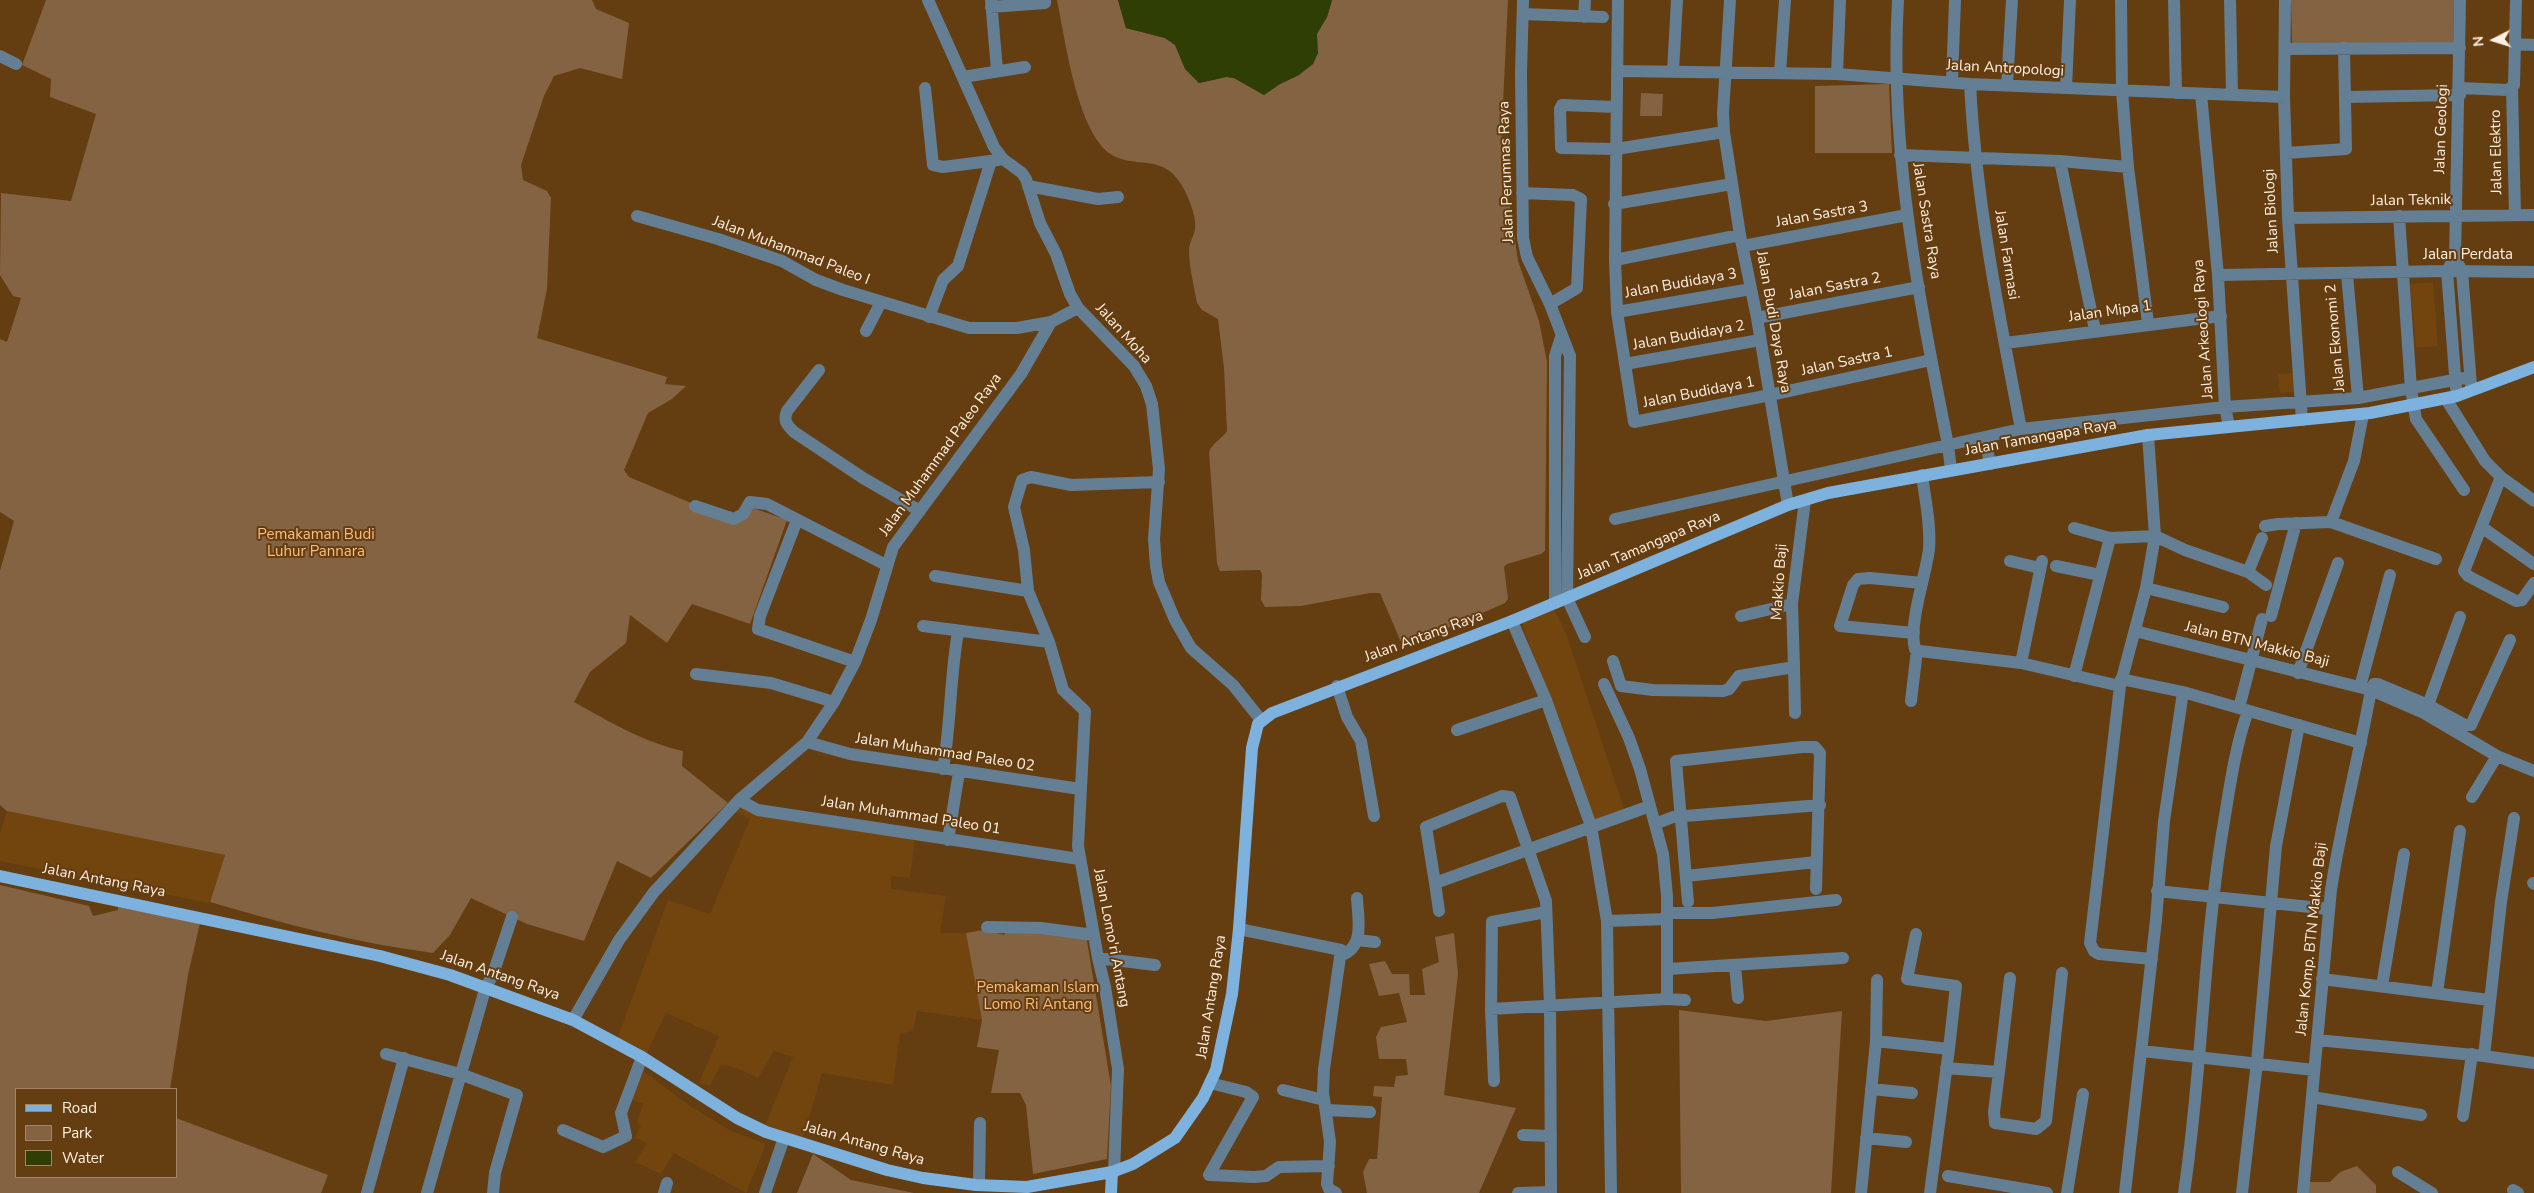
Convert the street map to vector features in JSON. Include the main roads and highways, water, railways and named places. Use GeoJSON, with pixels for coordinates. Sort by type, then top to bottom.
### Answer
{"type":"FeatureCollection","features":[{"type":"Feature","properties":{"kind":"main road","name":"Jalan Tamangapa Raya"},"geometry":{"type":"LineString","coordinates":[[1567,598],[1788,505],[1828,493],[2148,435],[2363,414],[2414,405],[2471,391],[2534,367]]}},
{"type":"Feature","properties":{"kind":"main road","name":"Jalan Antang Raya"},"geometry":{"type":"LineString","coordinates":[[0,876],[380,956],[486,986],[573,1020],[642,1057],[737,1118],[766,1132],[886,1170],[923,1178],[979,1185],[1027,1187],[1113,1172],[1133,1164],[1175,1138],[1189,1121],[1210,1083],[1223,1045],[1239,929],[1250,759],[1256,729],[1262,720],[1272,713],[1337,686],[1512,621],[1567,598]]}},
{"type":"Feature","properties":{"kind":"main road"},"geometry":{"type":"LineString","coordinates":[[1111,1193],[1113,1172]]}},
{"type":"Feature","properties":{"kind":"water"},"geometry":{"type":"Polygon","coordinates":[[[1118,0],[1332,0],[1327,17],[1317,34],[1318,53],[1313,64],[1299,75],[1280,84],[1264,95],[1234,78],[1226,77],[1199,83],[1185,69],[1175,45],[1165,38],[1126,28],[1118,0]]]}},
{"type":"Feature","properties":{"kind":"park label","name":"Pemakaman Budi Luhur Pannara"},"geometry":{"type":"Point","coordinates":[316,544]}},
{"type":"Feature","properties":{"kind":"park label","name":"Pemakaman Islam Lomo Ri Antang"},"geometry":{"type":"Point","coordinates":[1038,996]}}]}
